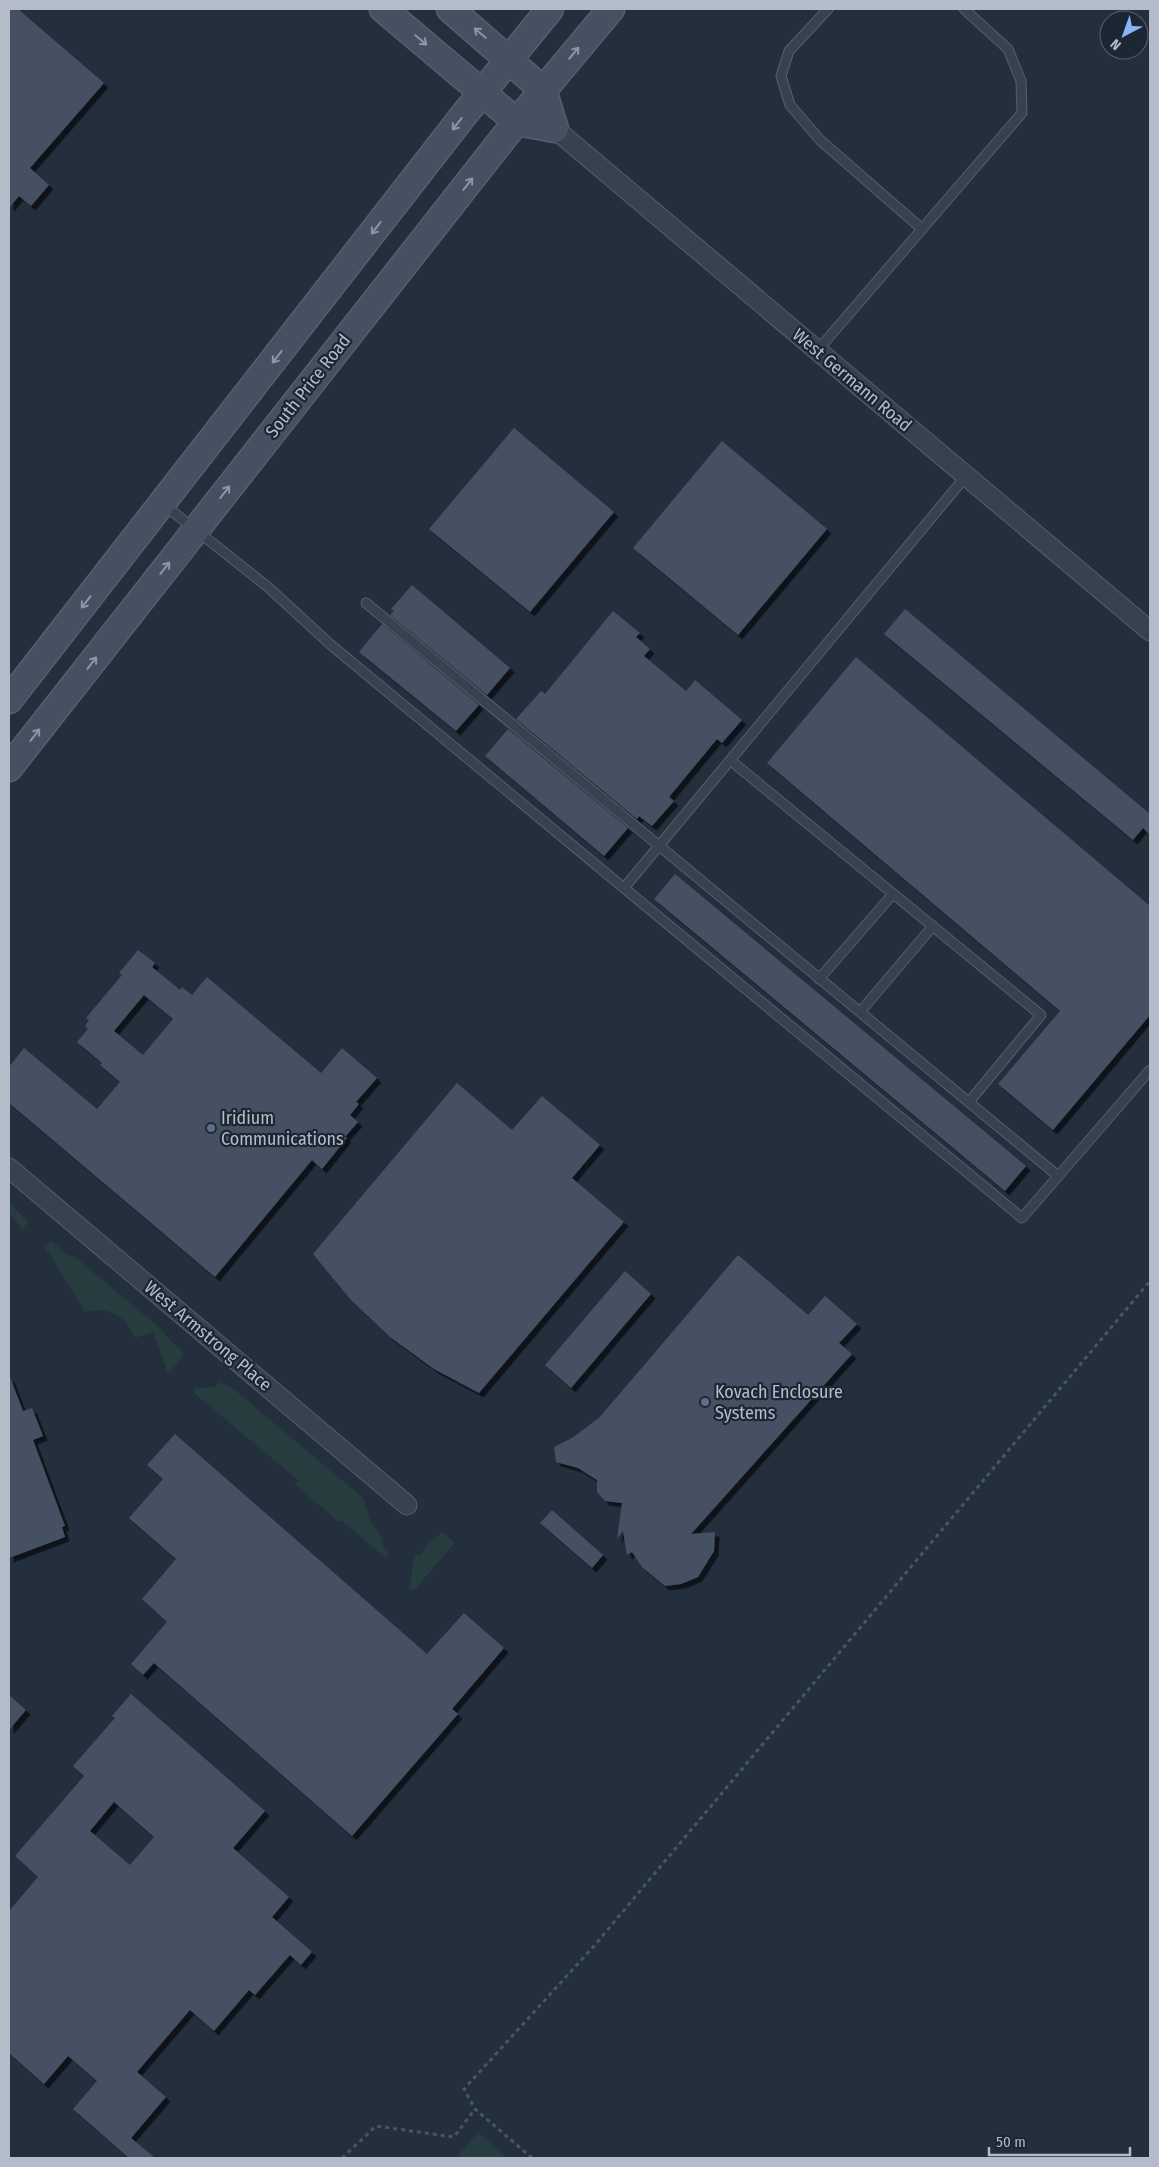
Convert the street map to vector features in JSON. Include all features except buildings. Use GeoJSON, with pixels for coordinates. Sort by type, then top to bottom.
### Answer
{"type":"FeatureCollection","features":[{"type":"Feature","properties":{"kind":"main road"},"geometry":{"type":"LineString","coordinates":[[383,9],[517,122]]}},
{"type":"Feature","properties":{"kind":"main road"},"geometry":{"type":"LineString","coordinates":[[450,9],[543,90],[555,129]]}},
{"type":"Feature","properties":{"kind":"main road"},"geometry":{"type":"LineString","coordinates":[[9,700],[508,58],[550,9]]}},
{"type":"Feature","properties":{"kind":"main road","name":"South Price Road"},"geometry":{"type":"LineString","coordinates":[[9,768],[517,122],[611,9]]}},
{"type":"Feature","properties":{"kind":"main road","name":"West Germann Road"},"geometry":{"type":"LineString","coordinates":[[517,122],[555,129]]}},
{"type":"Feature","properties":{"kind":"street","name":"West Germann Road"},"geometry":{"type":"LineString","coordinates":[[555,129],[1150,631]]}},
{"type":"Feature","properties":{"kind":"street","name":"West Armstrong Place"},"geometry":{"type":"LineString","coordinates":[[9,1168],[408,1505]]}},
{"type":"Feature","properties":{"kind":"lane"},"geometry":{"type":"LineString","coordinates":[[828,9],[789,51],[780,76],[790,105],[820,140],[922,229]]}},
{"type":"Feature","properties":{"kind":"lane"},"geometry":{"type":"LineString","coordinates":[[817,350],[1022,113],[1021,81],[1008,49],[964,9]]}},
{"type":"Feature","properties":{"kind":"lane"},"geometry":{"type":"LineString","coordinates":[[624,888],[966,476]]}},
{"type":"Feature","properties":{"kind":"lane"},"geometry":{"type":"LineString","coordinates":[[162,504],[268,587],[331,645],[1022,1218],[1150,1070]]}},
{"type":"Feature","properties":{"kind":"lane"},"geometry":{"type":"LineString","coordinates":[[366,603],[1058,1176]]}},
{"type":"Feature","properties":{"kind":"lane"},"geometry":{"type":"LineString","coordinates":[[730,760],[1041,1015],[969,1102]]}},
{"type":"Feature","properties":{"kind":"lane"},"geometry":{"type":"LineString","coordinates":[[819,979],[894,894]]}},
{"type":"Feature","properties":{"kind":"lane"},"geometry":{"type":"LineString","coordinates":[[860,1012],[933,926]]}},
{"type":"Feature","properties":{"kind":"path"},"geometry":{"type":"LineString","coordinates":[[532,2158],[475,2108],[464,2089],[594,1946],[1150,1281]]}},
{"type":"Feature","properties":{"kind":"path"},"geometry":{"type":"LineString","coordinates":[[342,2158],[376,2126],[454,2137],[475,2108]]}},
{"type":"Feature","properties":{"kind":"green space"},"geometry":{"type":"Polygon","coordinates":[[[9,1203],[28,1221],[22,1231],[18,1223],[9,1214],[9,1203]]]}},
{"type":"Feature","properties":{"kind":"green space"},"geometry":{"type":"Polygon","coordinates":[[[51,1241],[67,1254],[75,1257],[160,1328],[183,1352],[181,1359],[168,1374],[153,1332],[135,1338],[127,1324],[115,1314],[101,1310],[85,1312],[50,1254],[43,1247],[51,1241]]]}},
{"type":"Feature","properties":{"kind":"green space"},"geometry":{"type":"Polygon","coordinates":[[[220,1382],[236,1391],[363,1498],[370,1520],[381,1536],[384,1548],[388,1549],[387,1559],[295,1485],[299,1481],[193,1392],[196,1388],[215,1387],[220,1382]]]}},
{"type":"Feature","properties":{"kind":"green space"},"geometry":{"type":"Polygon","coordinates":[[[442,1532],[455,1543],[415,1589],[409,1589],[415,1554],[420,1555],[428,1543],[442,1532]]]}},
{"type":"Feature","properties":{"kind":"green space"},"geometry":{"type":"Polygon","coordinates":[[[478,2132],[508,2158],[456,2158],[478,2132]]]}},
{"type":"Feature","properties":{"kind":"place","name":"Iridium Communications"},"geometry":{"type":"Point","coordinates":[211,1128]}},
{"type":"Feature","properties":{"kind":"place","name":"Kovach Enclosure Systems"},"geometry":{"type":"Point","coordinates":[705,1402]}}]}
